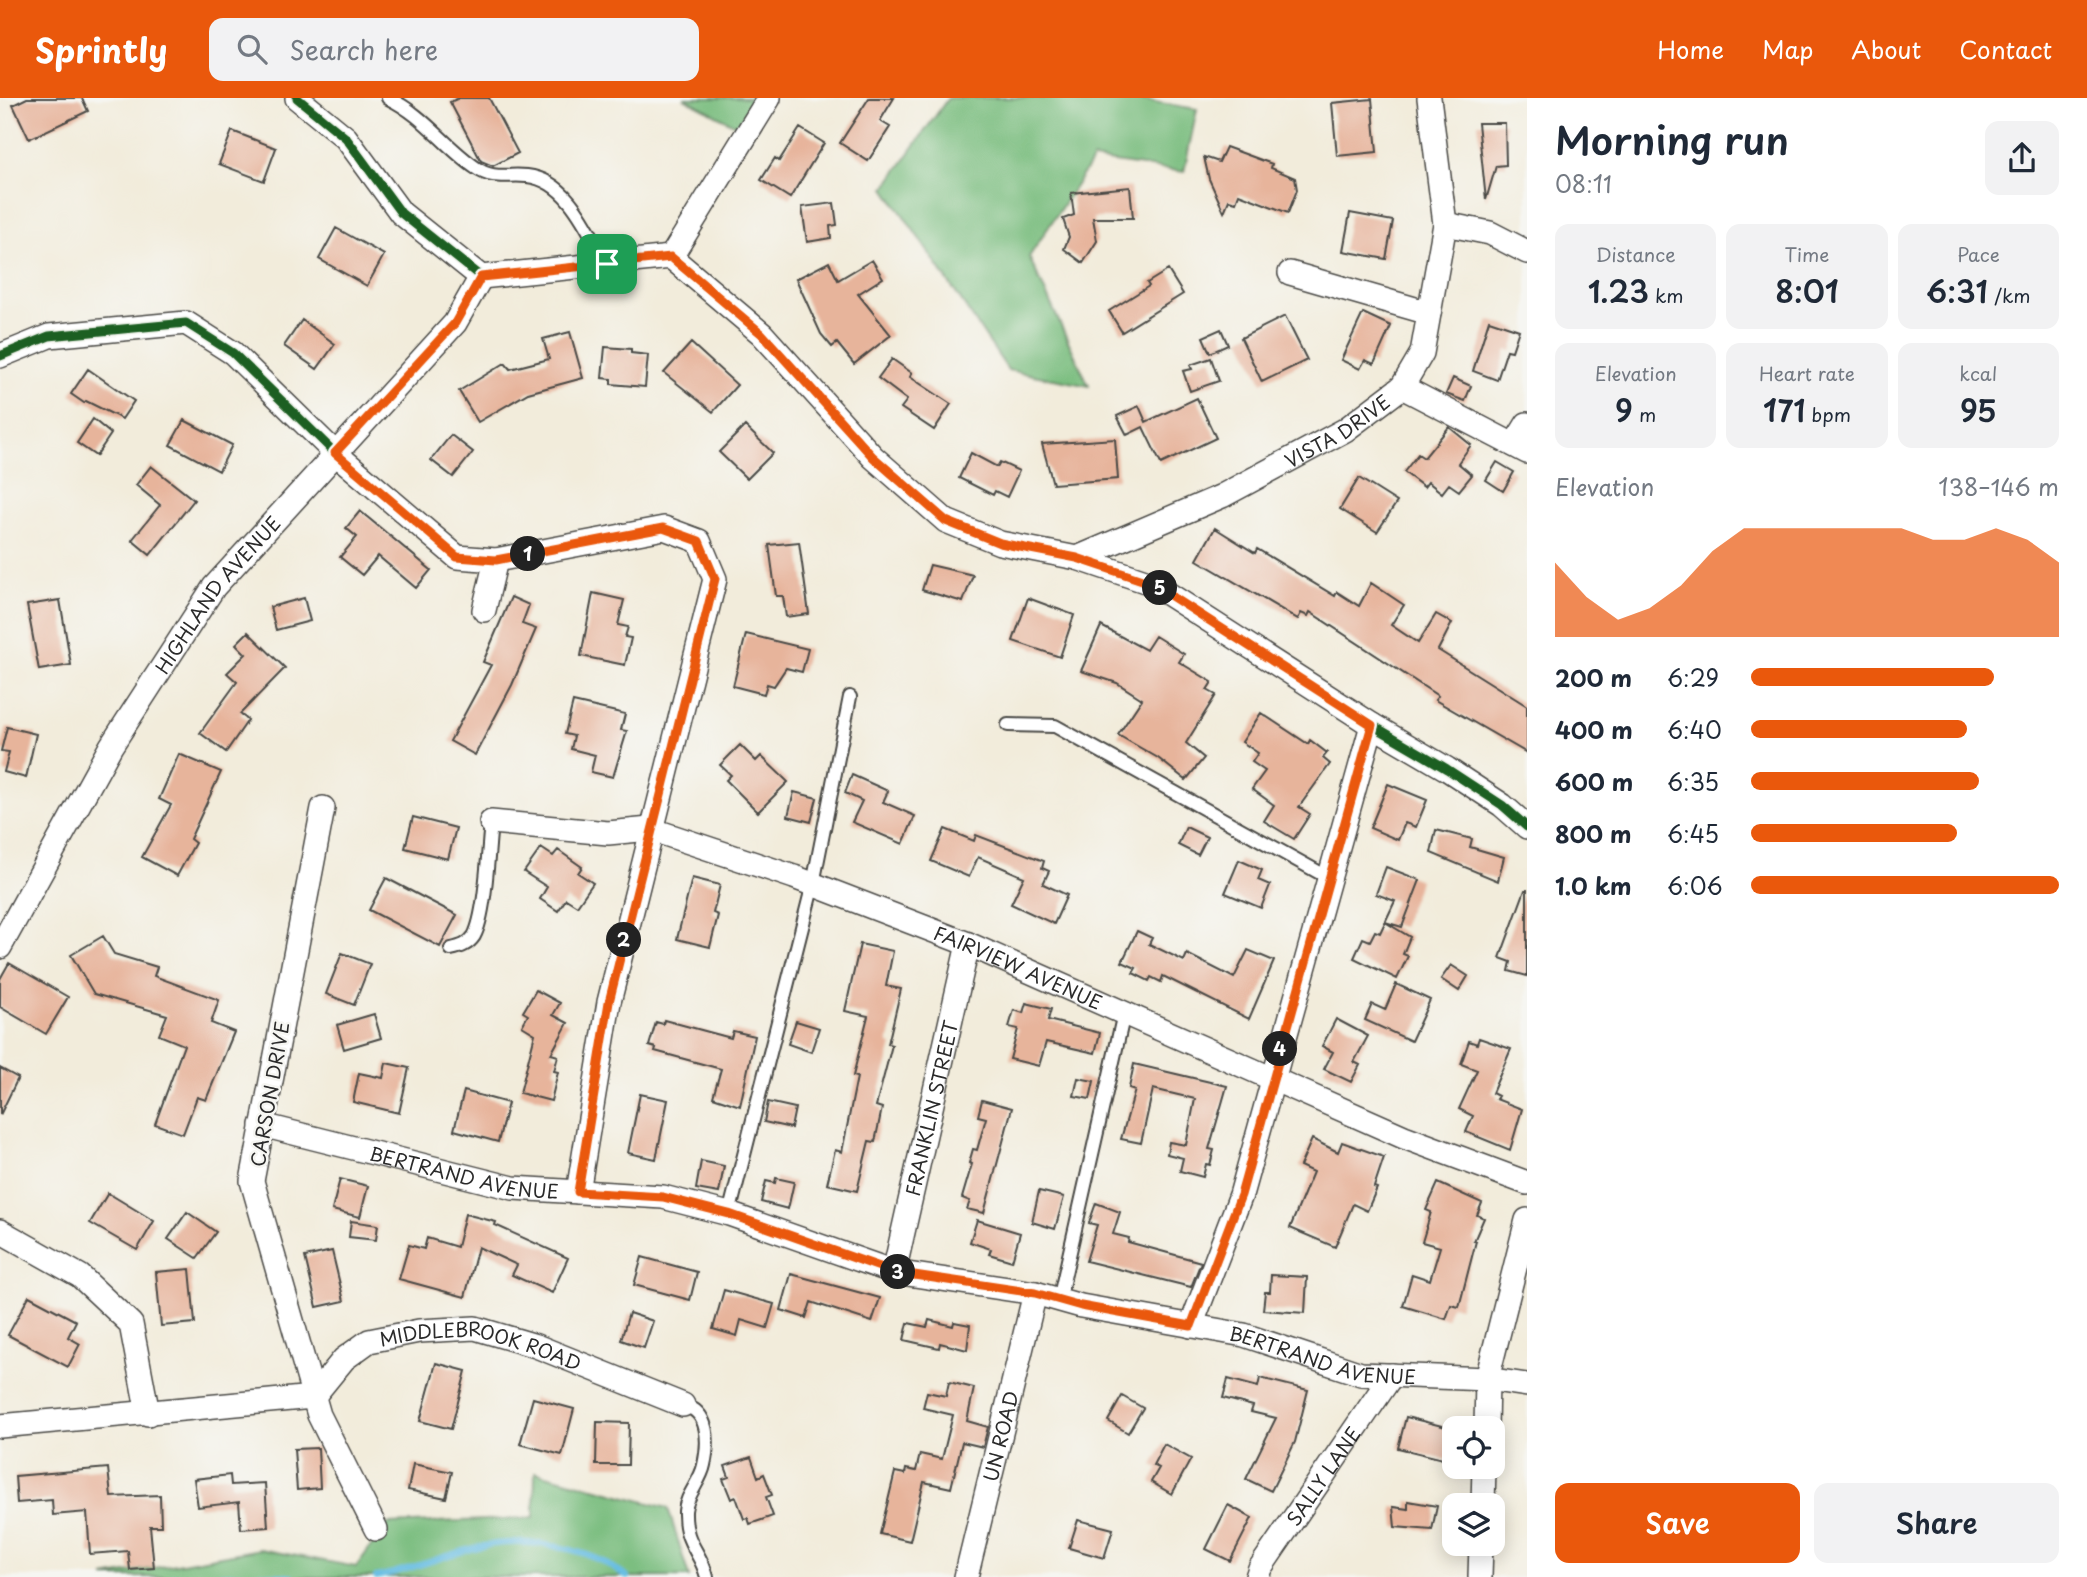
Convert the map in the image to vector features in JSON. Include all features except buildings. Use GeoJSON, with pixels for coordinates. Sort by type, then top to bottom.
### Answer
{"type":"FeatureCollection","features":[{"type":"Feature","properties":{"kind":"street"},"geometry":{"type":"LineString","coordinates":[[671,257],[769,98]]}},
{"type":"Feature","properties":{"kind":"street","name":"VISTA DRIVE"},"geometry":{"type":"LineString","coordinates":[[1077,558],[1222,496],[1345,430],[1402,387],[1422,353],[1445,224],[1429,98]]}},
{"type":"Feature","properties":{"kind":"street"},"geometry":{"type":"LineString","coordinates":[[306,100],[346,138],[401,213],[481,277],[671,257],[762,334],[873,457],[946,521],[1000,543],[1077,558],[1151,583],[1502,805],[1527,827]]}},
{"type":"Feature","properties":{"kind":"street"},"geometry":{"type":"LineString","coordinates":[[1445,224],[1490,233],[1527,252]]}},
{"type":"Feature","properties":{"kind":"street"},"geometry":{"type":"LineString","coordinates":[[1290,273],[1429,313]]}},
{"type":"Feature","properties":{"kind":"street","name":"HIGHLAND AVENUE"},"geometry":{"type":"LineString","coordinates":[[0,947],[111,746],[214,587],[455,323],[481,277]]}},
{"type":"Feature","properties":{"kind":"street"},"geometry":{"type":"LineString","coordinates":[[0,356],[49,336],[186,323],[233,353],[335,453],[457,557],[496,560],[663,528],[699,541],[715,579],[650,829],[609,1002],[578,1192]]}},
{"type":"Feature","properties":{"kind":"street"},"geometry":{"type":"LineString","coordinates":[[1402,387],[1520,448],[1527,424]]}},
{"type":"Feature","properties":{"kind":"street"},"geometry":{"type":"LineString","coordinates":[[484,610],[496,560]]}},
{"type":"Feature","properties":{"kind":"street"},"geometry":{"type":"LineString","coordinates":[[1191,1326],[1241,1195],[1271,1077],[1372,725]]}},
{"type":"Feature","properties":{"kind":"street","name":"CARSON DRIVE"},"geometry":{"type":"LineString","coordinates":[[323,807],[253,1181],[318,1415],[376,1529]]}},
{"type":"Feature","properties":{"kind":"street","name":"FAIRVIEW AVENUE"},"geometry":{"type":"LineString","coordinates":[[491,822],[608,833],[650,829],[813,884],[968,944],[1404,1137],[1527,1183]]}},
{"type":"Feature","properties":{"kind":"street","name":"FRANKLIN STREET"},"geometry":{"type":"LineString","coordinates":[[894,1272],[968,944]]}},
{"type":"Feature","properties":{"kind":"street","name":"BERTRAND AVENUE"},"geometry":{"type":"LineString","coordinates":[[262,1125],[513,1188],[663,1197],[729,1214],[894,1272],[1035,1293],[1059,1300],[1244,1335],[1362,1374],[1487,1379],[1527,1385]]}},
{"type":"Feature","properties":{"kind":"street"},"geometry":{"type":"LineString","coordinates":[[1486,1416],[1487,1379],[1527,1220]]}},
{"type":"Feature","properties":{"kind":"street"},"geometry":{"type":"LineString","coordinates":[[0,1231],[80,1276],[131,1324],[148,1414]]}},
{"type":"Feature","properties":{"kind":"street","name":"UN ROAD"},"geometry":{"type":"LineString","coordinates":[[966,1577],[1035,1293]]}},
{"type":"Feature","properties":{"kind":"street","name":"MIDDLEBROOK ROAD"},"geometry":{"type":"LineString","coordinates":[[313,1397],[344,1359],[369,1341],[419,1331],[475,1328],[536,1346],[683,1405]]}},
{"type":"Feature","properties":{"kind":"street","name":"SALLY LANE"},"geometry":{"type":"LineString","coordinates":[[1257,1577],[1260,1568],[1392,1375]]}},
{"type":"Feature","properties":{"kind":"street"},"geometry":{"type":"LineString","coordinates":[[0,1426],[313,1397]]}},
{"type":"Feature","properties":{"kind":"street"},"geometry":{"type":"LineString","coordinates":[[1480,1577],[1481,1556]]}},
{"type":"Feature","properties":{"kind":"lane"},"geometry":{"type":"LineString","coordinates":[[388,98],[423,118],[477,169],[498,178],[529,176],[550,184],[571,201],[607,264]]}},
{"type":"Feature","properties":{"kind":"lane"},"geometry":{"type":"LineString","coordinates":[[729,1214],[813,884],[850,697]]}},
{"type":"Feature","properties":{"kind":"lane"},"geometry":{"type":"LineString","coordinates":[[1008,725],[1055,726],[1329,878]]}},
{"type":"Feature","properties":{"kind":"lane"},"geometry":{"type":"LineString","coordinates":[[451,949],[463,947],[474,936],[480,915],[491,822]]}},
{"type":"Feature","properties":{"kind":"lane"},"geometry":{"type":"LineString","coordinates":[[1059,1300],[1124,1013]]}},
{"type":"Feature","properties":{"kind":"lane"},"geometry":{"type":"LineString","coordinates":[[683,1405],[691,1407],[703,1418],[706,1433],[704,1466],[685,1508],[687,1539],[704,1566],[707,1577]]}},
{"type":"Feature","properties":{"kind":"green space"},"geometry":{"type":"Polygon","coordinates":[[[684,98],[754,98],[737,126],[684,98]]]}},
{"type":"Feature","properties":{"kind":"green space"},"geometry":{"type":"Polygon","coordinates":[[[948,98],[1131,98],[1197,109],[1184,172],[1093,159],[1029,257],[1089,386],[1008,370],[885,188],[948,98]]]}},
{"type":"Feature","properties":{"kind":"green space"},"geometry":{"type":"Polygon","coordinates":[[[535,1472],[668,1508],[689,1577],[104,1577],[260,1549],[356,1567],[387,1524],[534,1518],[535,1472]]]}},
{"type":"Feature","properties":{"kind":"waterway"},"geometry":{"type":"LineString","coordinates":[[376,1577],[479,1547],[509,1543],[556,1546],[586,1554],[627,1577]]}},
{"type":"Feature","properties":{"kind":"waterway"},"geometry":{"type":"LineString","coordinates":[[174,1577],[259,1574],[292,1577]]}},
{"type":"Feature","properties":{"kind":"cycle path"},"geometry":{"type":"LineString","coordinates":[[297,98],[346,138],[401,213],[481,277],[671,257],[762,334],[873,457],[946,521],[1000,543],[1077,558],[1151,583],[1372,725],[1447,769],[1502,805],[1527,827]]}},
{"type":"Feature","properties":{"kind":"cycle path"},"geometry":{"type":"LineString","coordinates":[[0,356],[49,336],[186,323],[233,353],[335,453],[457,557],[496,560],[664,528],[699,541],[715,579],[609,1002],[578,1192]]}},
{"type":"Feature","properties":{"kind":"route"},"geometry":{"type":"LineString","coordinates":[[671,257],[762,334],[873,457],[946,521],[1000,543],[1077,558],[1151,583],[1372,725],[1287,1029],[1271,1077],[1241,1195],[1191,1326],[1081,1306],[1035,1293],[894,1272],[729,1214],[663,1197],[578,1192],[609,1002],[650,829],[715,579],[699,541],[663,528],[496,560],[457,557],[335,453],[455,323],[481,277],[607,264],[671,257]]}}]}
